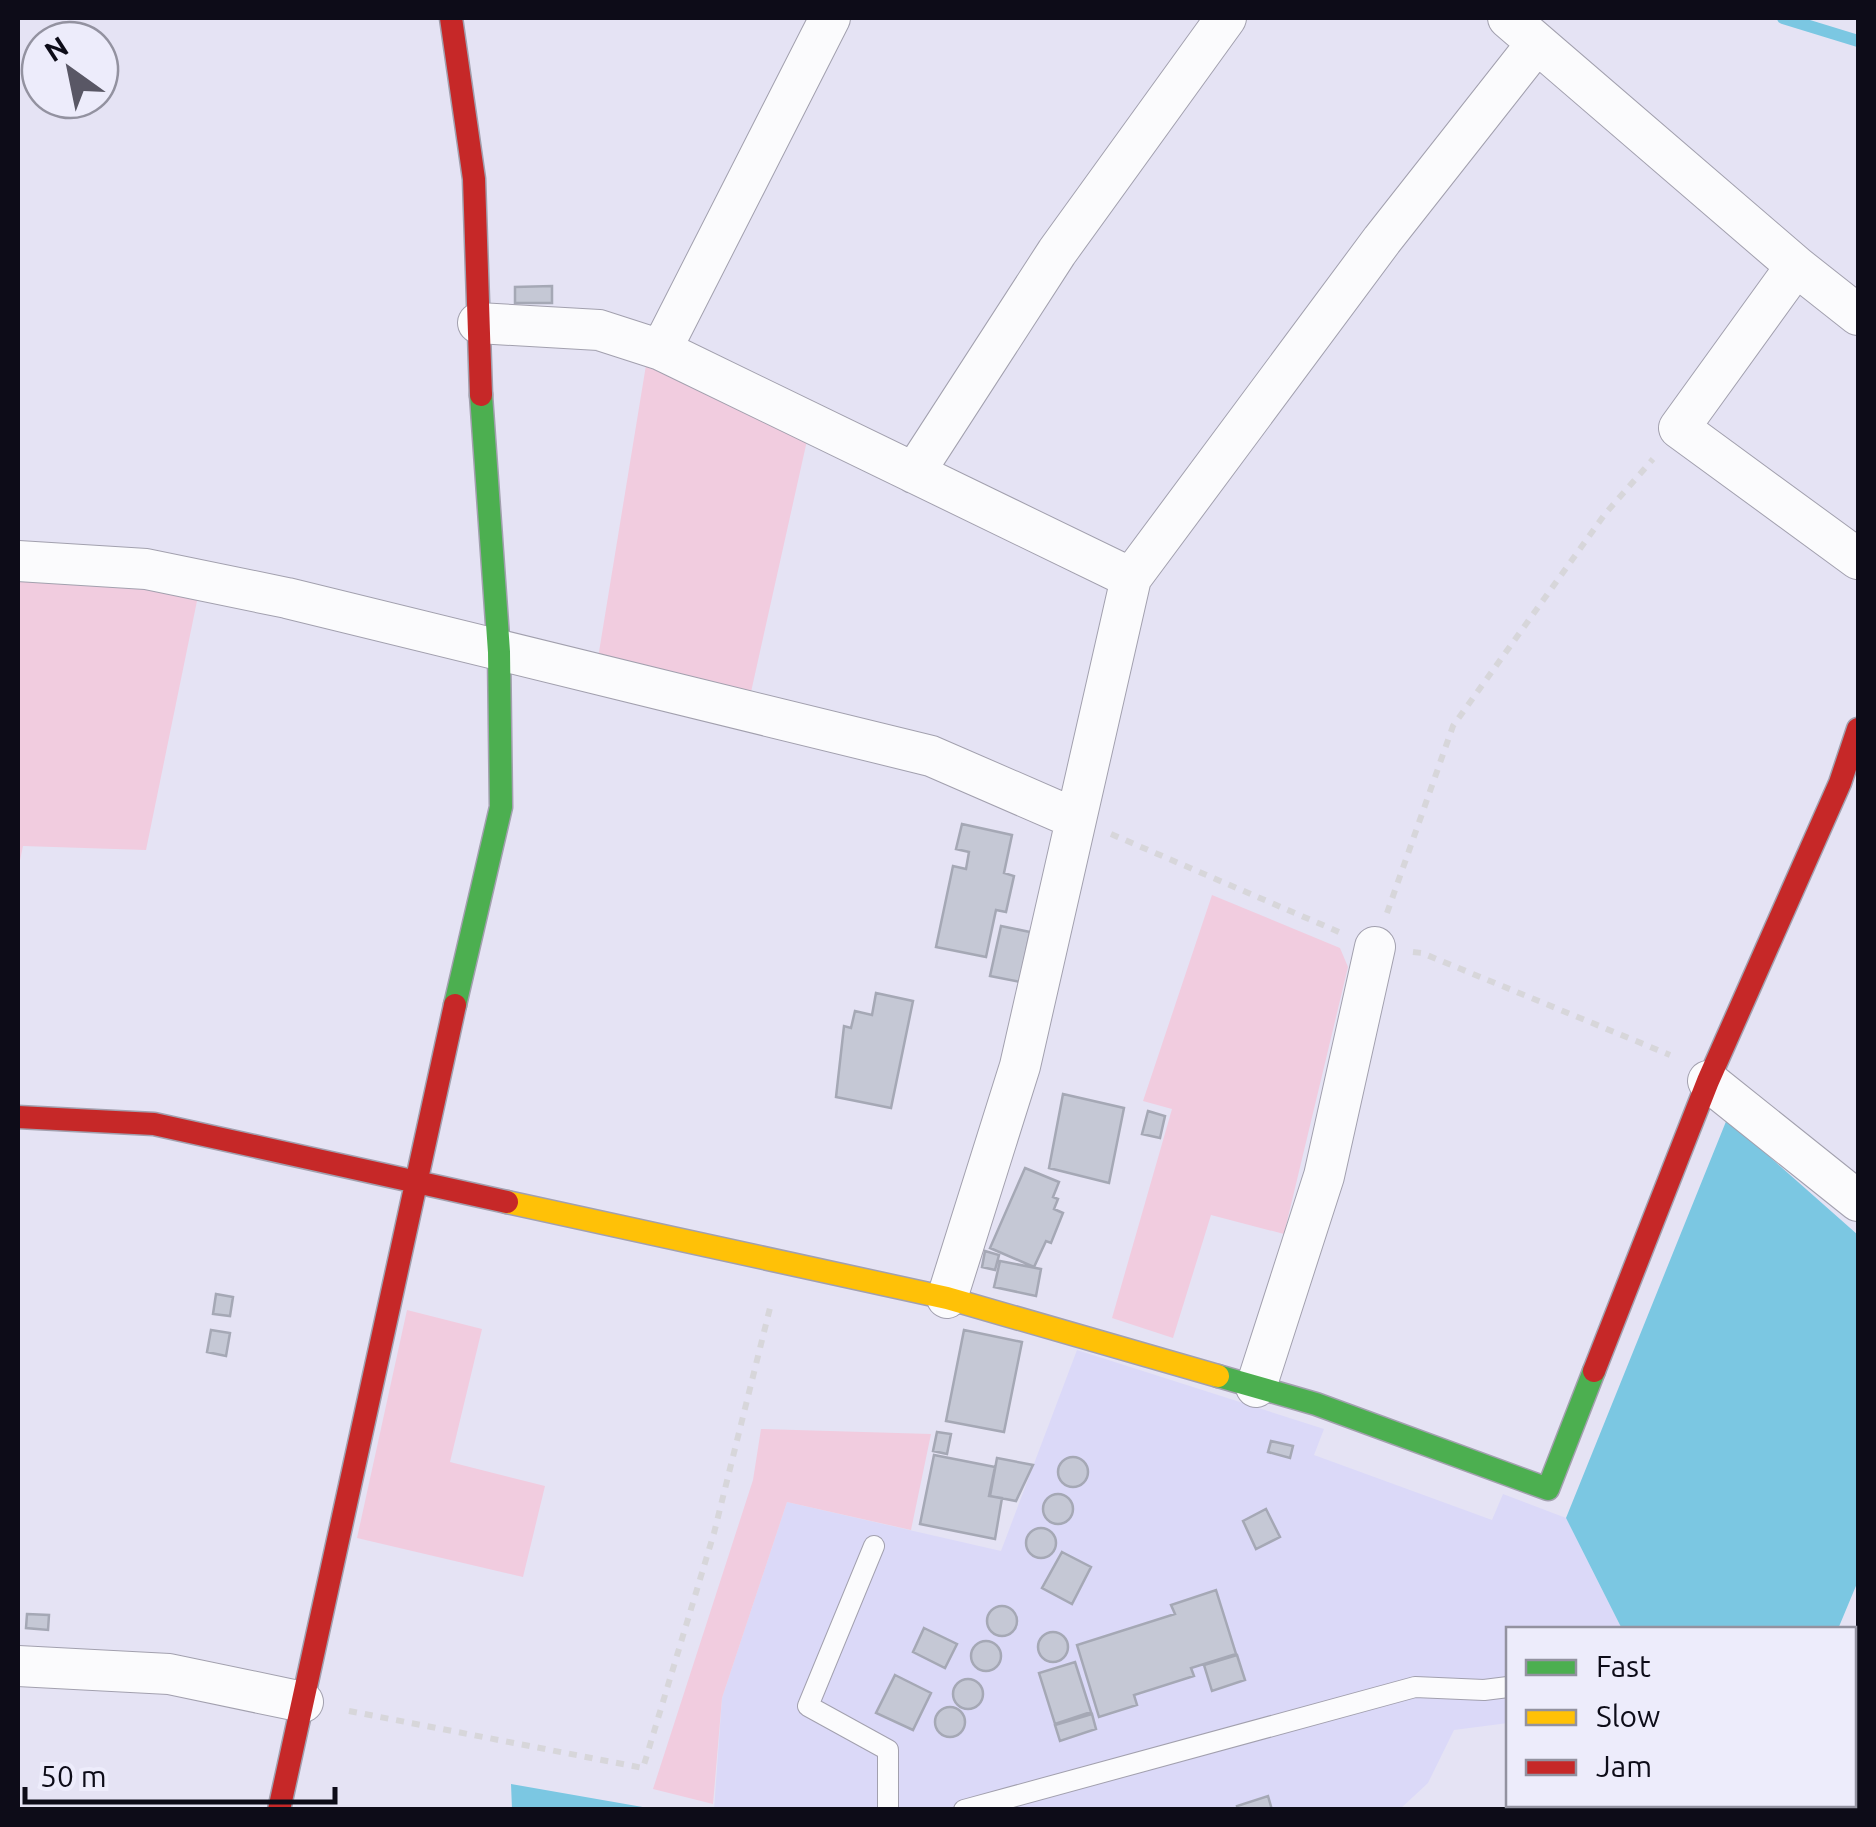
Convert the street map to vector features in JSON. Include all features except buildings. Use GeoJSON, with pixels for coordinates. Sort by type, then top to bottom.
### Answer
{"type":"FeatureCollection","features":[{"type":"Feature","properties":{"kind":"street"},"geometry":{"type":"LineString","coordinates":[[279,1810],[501,807],[499,652],[478,323],[474,179],[451,18]]}},
{"type":"Feature","properties":{"kind":"street"},"geometry":{"type":"LineString","coordinates":[[660,350],[830,18]]}},
{"type":"Feature","properties":{"kind":"street"},"geometry":{"type":"LineString","coordinates":[[914,473],[1057,252],[1226,18]]}},
{"type":"Feature","properties":{"kind":"street"},"geometry":{"type":"LineString","coordinates":[[947,1298],[1020,1066],[1131,578],[1382,240],[1523,30],[1796,266],[1858,314]]}},
{"type":"Feature","properties":{"kind":"street"},"geometry":{"type":"LineString","coordinates":[[1796,266],[1679,428],[1858,559]]}},
{"type":"Feature","properties":{"kind":"street"},"geometry":{"type":"LineString","coordinates":[[478,323],[599,330],[660,350],[1131,578]]}},
{"type":"Feature","properties":{"kind":"street"},"geometry":{"type":"LineString","coordinates":[[18,562],[146,569],[287,598],[931,756],[1076,820]]}},
{"type":"Feature","properties":{"kind":"street"},"geometry":{"type":"LineString","coordinates":[[18,1118],[154,1124],[947,1298],[1316,1404],[1548,1489],[1708,1081],[1840,783],[1858,728]]}},
{"type":"Feature","properties":{"kind":"street"},"geometry":{"type":"LineString","coordinates":[[1256,1387],[1324,1176],[1375,947]]}},
{"type":"Feature","properties":{"kind":"street"},"geometry":{"type":"LineString","coordinates":[[1708,1081],[1858,1201]]}},
{"type":"Feature","properties":{"kind":"street"},"geometry":{"type":"LineString","coordinates":[[18,1666],[170,1674],[303,1702]]}},
{"type":"Feature","properties":{"kind":"lane"},"geometry":{"type":"LineString","coordinates":[[874,1546],[808,1706],[888,1750],[888,1810]]}},
{"type":"Feature","properties":{"kind":"lane"},"geometry":{"type":"LineString","coordinates":[[964,1810],[1415,1687],[1506,1687]]}},
{"type":"Feature","properties":{"kind":"path"},"geometry":{"type":"LineString","coordinates":[[1375,947],[1453,726],[1604,514],[1679,428]]}},
{"type":"Feature","properties":{"kind":"path"},"geometry":{"type":"LineString","coordinates":[[1076,820],[1375,947],[1422,953],[1667,1054],[1708,1081]]}},
{"type":"Feature","properties":{"kind":"path"},"geometry":{"type":"LineString","coordinates":[[303,1702],[643,1768],[714,1533],[781,1264]]}},
{"type":"Feature","properties":{"kind":"shaded area"},"geometry":{"type":"Polygon","coordinates":[[[647,359],[808,436],[751,692],[598,658],[647,359]]]}},
{"type":"Feature","properties":{"kind":"shaded area"},"geometry":{"type":"Polygon","coordinates":[[[18,578],[83,578],[198,596],[146,850],[23,846],[18,870],[18,578]]]}},
{"type":"Feature","properties":{"kind":"shaded area"},"geometry":{"type":"Polygon","coordinates":[[[1212,895],[1340,948],[1348,967],[1284,1234],[1211,1215],[1173,1338],[1112,1318],[1172,1109],[1143,1101],[1212,895]]]}},
{"type":"Feature","properties":{"kind":"shaded area"},"geometry":{"type":"Polygon","coordinates":[[[1727,1119],[1858,1235],[1858,1581],[1839,1627],[1621,1627],[1566,1518],[1727,1119]]]}},
{"type":"Feature","properties":{"kind":"shaded area"},"geometry":{"type":"Polygon","coordinates":[[[407,1310],[482,1329],[450,1462],[545,1486],[523,1577],[357,1538],[407,1310]]]}},
{"type":"Feature","properties":{"kind":"shaded area"},"geometry":{"type":"Polygon","coordinates":[[[1077,1350],[1324,1429],[1314,1455],[1492,1520],[1503,1494],[1566,1518],[1621,1627],[1506,1627],[1506,1723],[1454,1730],[1428,1783],[1400,1809],[714,1810],[722,1698],[787,1502],[1001,1551],[1077,1350]]]}},
{"type":"Feature","properties":{"kind":"shaded area"},"geometry":{"type":"Polygon","coordinates":[[[761,1429],[931,1434],[911,1530],[787,1502],[722,1698],[713,1804],[653,1789],[753,1480],[761,1429]]]}},
{"type":"Feature","properties":{"kind":"shaded area"},"geometry":{"type":"Polygon","coordinates":[[[511,1784],[654,1809],[512,1809],[511,1784]]]}},
{"type":"Feature","properties":{"kind":"waterway"},"geometry":{"type":"LineString","coordinates":[[1783,18],[1858,41]]}},
{"type":"Feature","properties":{"kind":"traffic: fast"},"geometry":{"type":"LineString","coordinates":[[455,1005],[501,807],[499,652],[481,395]]}},
{"type":"Feature","properties":{"kind":"traffic: fast"},"geometry":{"type":"LineString","coordinates":[[1218,1376],[1316,1404],[1548,1489],[1594,1371]]}},
{"type":"Feature","properties":{"kind":"traffic: slow"},"geometry":{"type":"LineString","coordinates":[[507,1202],[947,1298],[1218,1376]]}},
{"type":"Feature","properties":{"kind":"traffic: slow"},"geometry":{"type":"LineString","coordinates":[[1856,1666],[1858,1661]]}},
{"type":"Feature","properties":{"kind":"traffic: jam"},"geometry":{"type":"LineString","coordinates":[[451,18],[474,179],[481,395]]}},
{"type":"Feature","properties":{"kind":"traffic: jam"},"geometry":{"type":"LineString","coordinates":[[1594,1371],[1708,1081],[1840,783],[1858,729]]}},
{"type":"Feature","properties":{"kind":"traffic: jam"},"geometry":{"type":"LineString","coordinates":[[279,1810],[455,1005]]}},
{"type":"Feature","properties":{"kind":"traffic: jam"},"geometry":{"type":"LineString","coordinates":[[18,1117],[154,1124],[507,1202]]}}]}
